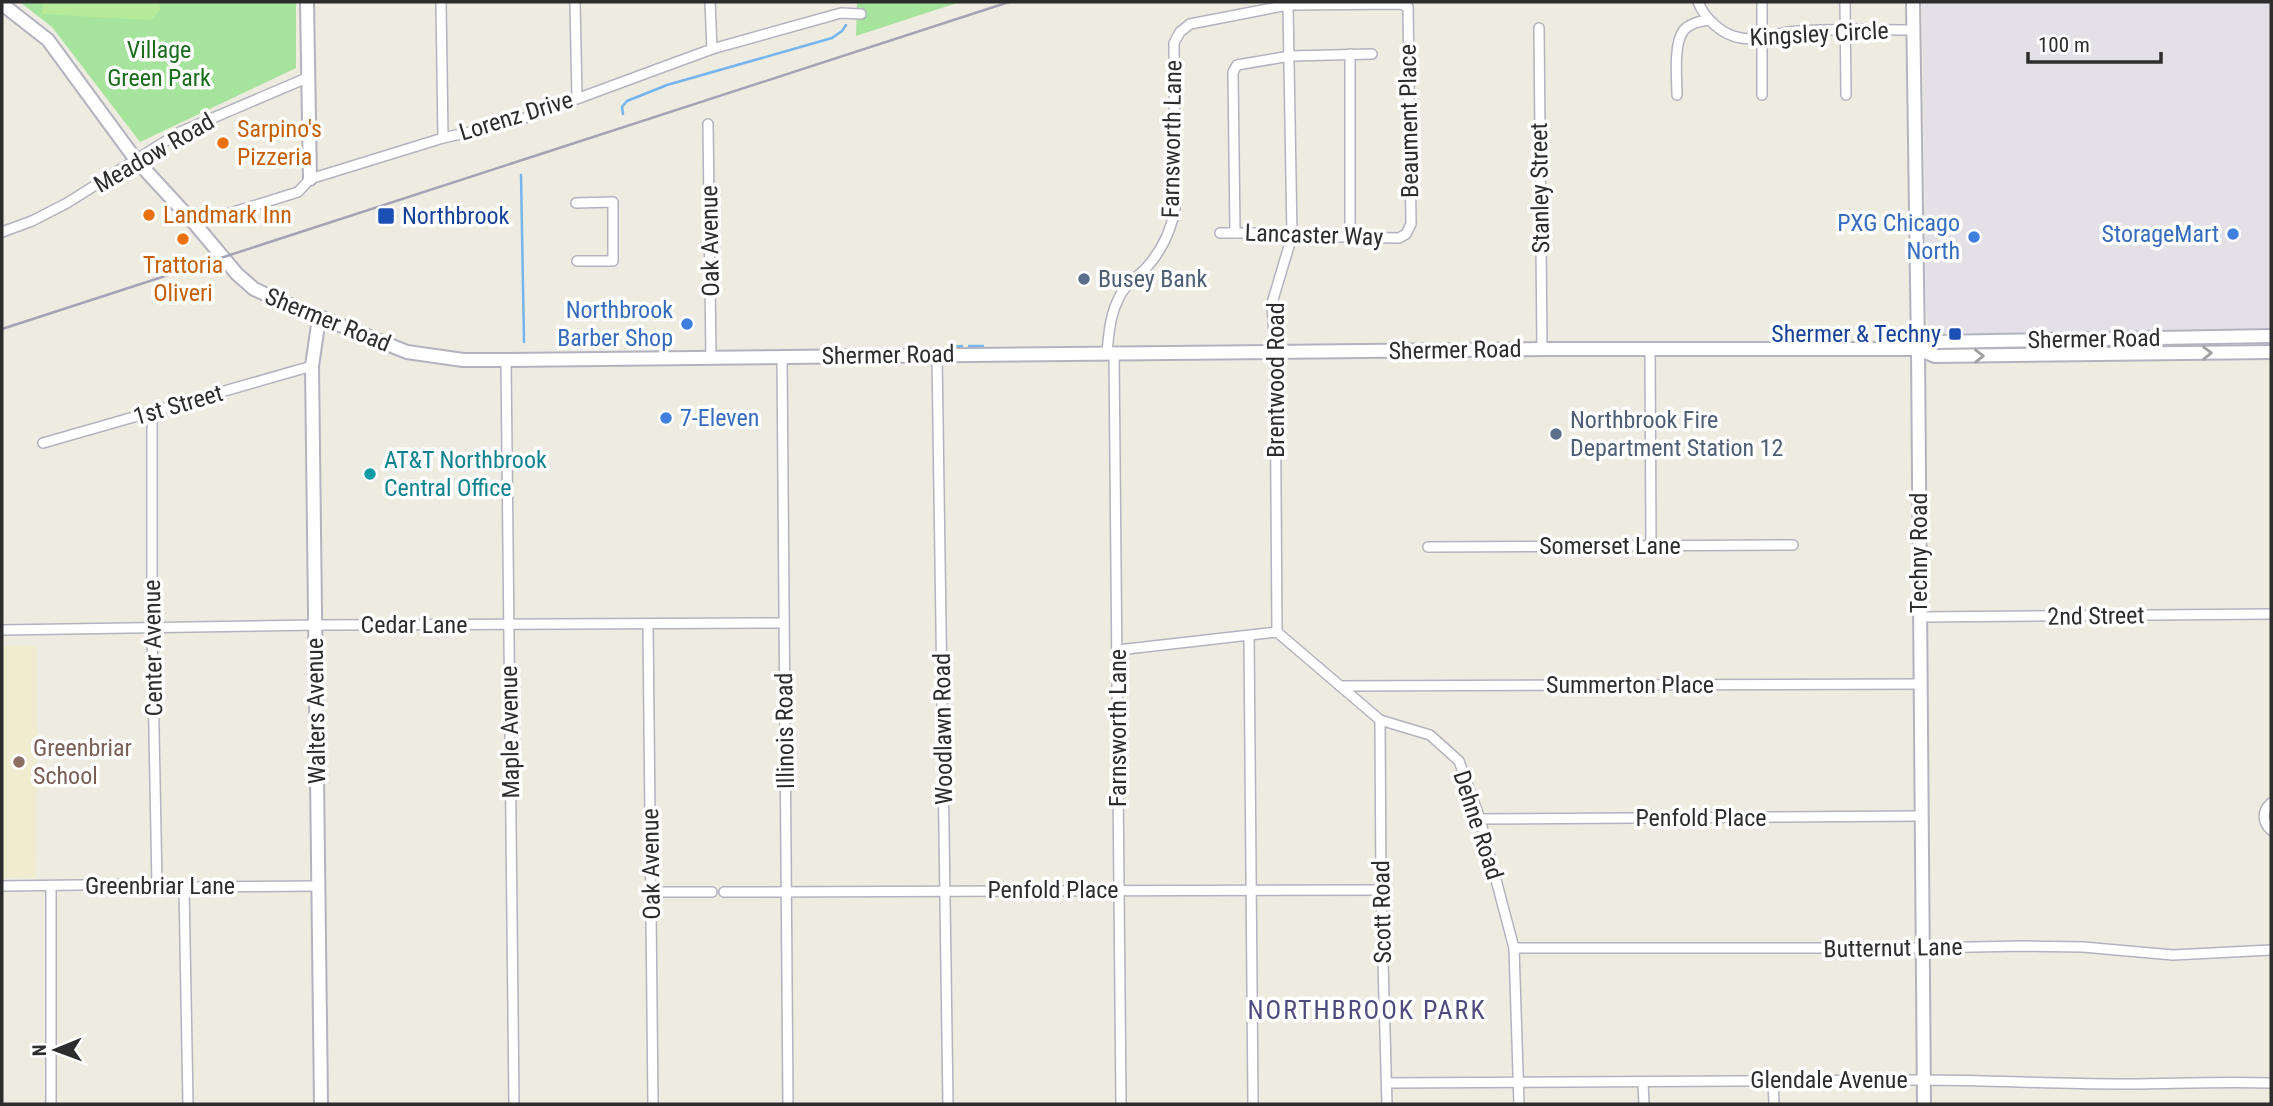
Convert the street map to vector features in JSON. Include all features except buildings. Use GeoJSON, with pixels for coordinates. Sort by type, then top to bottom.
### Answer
{"type":"FeatureCollection","features":[{"type":"Feature","properties":{"kind":"main road"},"geometry":{"type":"LineString","coordinates":[[307,2],[310,178]]}},
{"type":"Feature","properties":{"kind":"main road","name":"Techny Road"},"geometry":{"type":"LineString","coordinates":[[1913,2],[1924,1104]]}},
{"type":"Feature","properties":{"kind":"main road","name":"Shermer Road"},"geometry":{"type":"LineString","coordinates":[[2,4],[48,40],[136,160],[237,274],[254,289],[407,352],[463,360],[506,360],[1111,352],[1918,349],[1936,342],[2271,336]]}},
{"type":"Feature","properties":{"kind":"main road","name":"Walters Avenue"},"geometry":{"type":"LineString","coordinates":[[319,318],[312,366],[321,1104]]}},
{"type":"Feature","properties":{"kind":"main road","name":"Shermer Road"},"geometry":{"type":"LineString","coordinates":[[1918,349],[1935,356],[2271,352]]}},
{"type":"Feature","properties":{"kind":"street"},"geometry":{"type":"LineString","coordinates":[[441,2],[443,138]]}},
{"type":"Feature","properties":{"kind":"street"},"geometry":{"type":"LineString","coordinates":[[575,2],[576,98]]}},
{"type":"Feature","properties":{"kind":"street"},"geometry":{"type":"LineString","coordinates":[[710,2],[712,49]]}},
{"type":"Feature","properties":{"kind":"street"},"geometry":{"type":"LineString","coordinates":[[841,2],[841,13]]}},
{"type":"Feature","properties":{"kind":"street","name":"Kingsley Circle"},"geometry":{"type":"LineString","coordinates":[[1698,2],[1709,20],[1739,38],[1762,38],[1790,32],[1913,30]]}},
{"type":"Feature","properties":{"kind":"street"},"geometry":{"type":"LineString","coordinates":[[1762,2],[1762,95]]}},
{"type":"Feature","properties":{"kind":"street"},"geometry":{"type":"LineString","coordinates":[[1845,2],[1846,95]]}},
{"type":"Feature","properties":{"kind":"street","name":"Beaument Place"},"geometry":{"type":"LineString","coordinates":[[1288,5],[1408,6],[1411,224],[1406,234]]}},
{"type":"Feature","properties":{"kind":"street","name":"Farnsworth Lane"},"geometry":{"type":"LineString","coordinates":[[1121,1104],[1118,650],[1112,315],[1122,291],[1149,266],[1172,228],[1175,209],[1174,43],[1180,32],[1190,24],[1288,5]]}},
{"type":"Feature","properties":{"kind":"street","name":"Brentwood Road"},"geometry":{"type":"LineString","coordinates":[[1277,632],[1275,353],[1272,303],[1292,236],[1288,5]]}},
{"type":"Feature","properties":{"kind":"street","name":"Lorenz Drive"},"geometry":{"type":"LineString","coordinates":[[195,224],[298,192],[310,178],[443,138],[514,122],[712,49],[841,13],[861,14]]}},
{"type":"Feature","properties":{"kind":"street"},"geometry":{"type":"LineString","coordinates":[[1677,95],[1678,42],[1684,29],[1696,22],[1709,20]]}},
{"type":"Feature","properties":{"kind":"street","name":"Stanley Street"},"geometry":{"type":"LineString","coordinates":[[1539,28],[1542,349]]}},
{"type":"Feature","properties":{"kind":"street"},"geometry":{"type":"LineString","coordinates":[[1350,54],[1350,237]]}},
{"type":"Feature","properties":{"kind":"street"},"geometry":{"type":"LineString","coordinates":[[1235,233],[1233,72],[1237,65],[1290,56],[1372,54]]}},
{"type":"Feature","properties":{"kind":"street","name":"Meadow Road"},"geometry":{"type":"LineString","coordinates":[[2,232],[68,204],[180,132],[309,77]]}},
{"type":"Feature","properties":{"kind":"street","name":"Oak Avenue"},"geometry":{"type":"LineString","coordinates":[[708,124],[711,358]]}},
{"type":"Feature","properties":{"kind":"street"},"geometry":{"type":"LineString","coordinates":[[576,203],[613,202],[613,261],[577,261]]}},
{"type":"Feature","properties":{"kind":"street","name":"Lancaster Way"},"geometry":{"type":"LineString","coordinates":[[1220,233],[1399,238],[1406,234]]}},
{"type":"Feature","properties":{"kind":"street"},"geometry":{"type":"LineString","coordinates":[[1650,348],[1651,546]]}},
{"type":"Feature","properties":{"kind":"street","name":"Woodlawn Road"},"geometry":{"type":"LineString","coordinates":[[937,354],[948,1104]]}},
{"type":"Feature","properties":{"kind":"street","name":"Illinois Road"},"geometry":{"type":"LineString","coordinates":[[782,357],[788,1104]]}},
{"type":"Feature","properties":{"kind":"street","name":"Maple Avenue"},"geometry":{"type":"LineString","coordinates":[[506,360],[513,1104]]}},
{"type":"Feature","properties":{"kind":"street","name":"1st Street"},"geometry":{"type":"LineString","coordinates":[[44,443],[312,366]]}},
{"type":"Feature","properties":{"kind":"street","name":"Center Avenue"},"geometry":{"type":"LineString","coordinates":[[152,413],[152,628],[157,884]]}},
{"type":"Feature","properties":{"kind":"street","name":"Somerset Lane"},"geometry":{"type":"LineString","coordinates":[[1427,547],[1793,545]]}},
{"type":"Feature","properties":{"kind":"street","name":"2nd Street"},"geometry":{"type":"LineString","coordinates":[[1920,617],[2271,614]]}},
{"type":"Feature","properties":{"kind":"street","name":"Cedar Lane"},"geometry":{"type":"LineString","coordinates":[[2,630],[316,625],[784,623]]}},
{"type":"Feature","properties":{"kind":"street","name":"Oak Avenue"},"geometry":{"type":"LineString","coordinates":[[648,625],[653,1104]]}},
{"type":"Feature","properties":{"kind":"street"},"geometry":{"type":"LineString","coordinates":[[1118,650],[1277,632]]}},
{"type":"Feature","properties":{"kind":"street","name":"Dehne Road"},"geometry":{"type":"LineString","coordinates":[[1277,632],[1380,720],[1430,736],[1459,761],[1480,819],[1514,948],[1520,1104]]}},
{"type":"Feature","properties":{"kind":"street"},"geometry":{"type":"LineString","coordinates":[[1249,636],[1253,1104]]}},
{"type":"Feature","properties":{"kind":"street","name":"Summerton Place"},"geometry":{"type":"LineString","coordinates":[[1340,686],[1920,684]]}},
{"type":"Feature","properties":{"kind":"street","name":"Scott Road"},"geometry":{"type":"LineString","coordinates":[[1380,720],[1387,1104]]}},
{"type":"Feature","properties":{"kind":"street"},"geometry":{"type":"LineString","coordinates":[[2271,803],[2264,815],[2271,830]]}},
{"type":"Feature","properties":{"kind":"street","name":"Penfold Place"},"geometry":{"type":"LineString","coordinates":[[1480,819],[1922,816]]}},
{"type":"Feature","properties":{"kind":"street","name":"Greenbriar Lane"},"geometry":{"type":"LineString","coordinates":[[2,886],[318,886]]}},
{"type":"Feature","properties":{"kind":"street"},"geometry":{"type":"LineString","coordinates":[[51,886],[51,1104]]}},
{"type":"Feature","properties":{"kind":"street"},"geometry":{"type":"LineString","coordinates":[[184,887],[188,1104]]}},
{"type":"Feature","properties":{"kind":"street","name":"Penfold Place"},"geometry":{"type":"LineString","coordinates":[[724,892],[1381,890]]}},
{"type":"Feature","properties":{"kind":"street"},"geometry":{"type":"LineString","coordinates":[[651,892],[712,892]]}},
{"type":"Feature","properties":{"kind":"street","name":"Butternut Lane"},"geometry":{"type":"LineString","coordinates":[[1514,948],[2047,946],[2174,955],[2271,950]]}},
{"type":"Feature","properties":{"kind":"street"},"geometry":{"type":"LineString","coordinates":[[1773,1080],[1774,1104]]}},
{"type":"Feature","properties":{"kind":"street","name":"Glendale Avenue"},"geometry":{"type":"LineString","coordinates":[[1387,1083],[1773,1080],[2271,1083]]}},
{"type":"Feature","properties":{"kind":"street"},"geometry":{"type":"LineString","coordinates":[[1643,1083],[1644,1104]]}},
{"type":"Feature","properties":{"kind":"shaded area"},"geometry":{"type":"Polygon","coordinates":[[[1922,2],[2271,2],[2271,329],[1933,334],[1928,325],[1926,311],[1922,2]]]}},
{"type":"Feature","properties":{"kind":"shaded area","name":"Greenbriar School"},"geometry":{"type":"Polygon","coordinates":[[[2,646],[37,646],[36,878],[2,878],[2,646]]]}},
{"type":"Feature","properties":{"kind":"green space","name":"Village Green Park"},"geometry":{"type":"Polygon","coordinates":[[[20,2],[296,2],[296,68],[140,142],[52,27],[20,2]]]}},
{"type":"Feature","properties":{"kind":"green space"},"geometry":{"type":"Polygon","coordinates":[[[44,2],[159,2],[160,10],[151,20],[42,14],[44,2]]]}},
{"type":"Feature","properties":{"kind":"green space"},"geometry":{"type":"Polygon","coordinates":[[[857,2],[960,2],[856,36],[857,2]]]}},
{"type":"Feature","properties":{"kind":"waterway"},"geometry":{"type":"LineString","coordinates":[[623,114],[622,107],[627,101],[667,85],[832,38],[846,25]]}},
{"type":"Feature","properties":{"kind":"waterway"},"geometry":{"type":"LineString","coordinates":[[521,175],[524,342]]}},
{"type":"Feature","properties":{"kind":"waterway"},"geometry":{"type":"LineString","coordinates":[[952,347],[962,346]]}},
{"type":"Feature","properties":{"kind":"waterway"},"geometry":{"type":"LineString","coordinates":[[969,346],[983,346]]}},
{"type":"Feature","properties":{"kind":"railway"},"geometry":{"type":"LineString","coordinates":[[2,329],[1009,2]]}},
{"type":"Feature","properties":{"kind":"place","name":"Sarpino's Pizzeria"},"geometry":{"type":"Point","coordinates":[223,143]}},
{"type":"Feature","properties":{"kind":"place","name":"Landmark Inn"},"geometry":{"type":"Point","coordinates":[149,215]}},
{"type":"Feature","properties":{"kind":"place","name":"Northbrook"},"geometry":{"type":"Point","coordinates":[386,216]}},
{"type":"Feature","properties":{"kind":"place","name":"StorageMart"},"geometry":{"type":"Point","coordinates":[2233,234]}},
{"type":"Feature","properties":{"kind":"place","name":"PXG Chicago North"},"geometry":{"type":"Point","coordinates":[1974,237]}},
{"type":"Feature","properties":{"kind":"place","name":"Trattoria Oliveri"},"geometry":{"type":"Point","coordinates":[183,239]}},
{"type":"Feature","properties":{"kind":"place","name":"Busey Bank"},"geometry":{"type":"Point","coordinates":[1084,279]}},
{"type":"Feature","properties":{"kind":"place","name":"Northbrook Barber Shop"},"geometry":{"type":"Point","coordinates":[687,324]}},
{"type":"Feature","properties":{"kind":"place","name":"Shermer & Techny"},"geometry":{"type":"Point","coordinates":[1955,334]}},
{"type":"Feature","properties":{"kind":"place","name":"7-Eleven"},"geometry":{"type":"Point","coordinates":[666,418]}},
{"type":"Feature","properties":{"kind":"place","name":"Northbrook Fire Department Station 12"},"geometry":{"type":"Point","coordinates":[1556,434]}},
{"type":"Feature","properties":{"kind":"place","name":"AT&T Northbrook Central Office"},"geometry":{"type":"Point","coordinates":[370,474]}},
{"type":"Feature","properties":{"kind":"place","name":"Greenbriar School"},"geometry":{"type":"Point","coordinates":[19,762]}},
{"type":"Feature","properties":{"kind":"district","name":"NORTHBROOK PARK"},"geometry":{"type":"Point","coordinates":[1367,1010]}}]}
